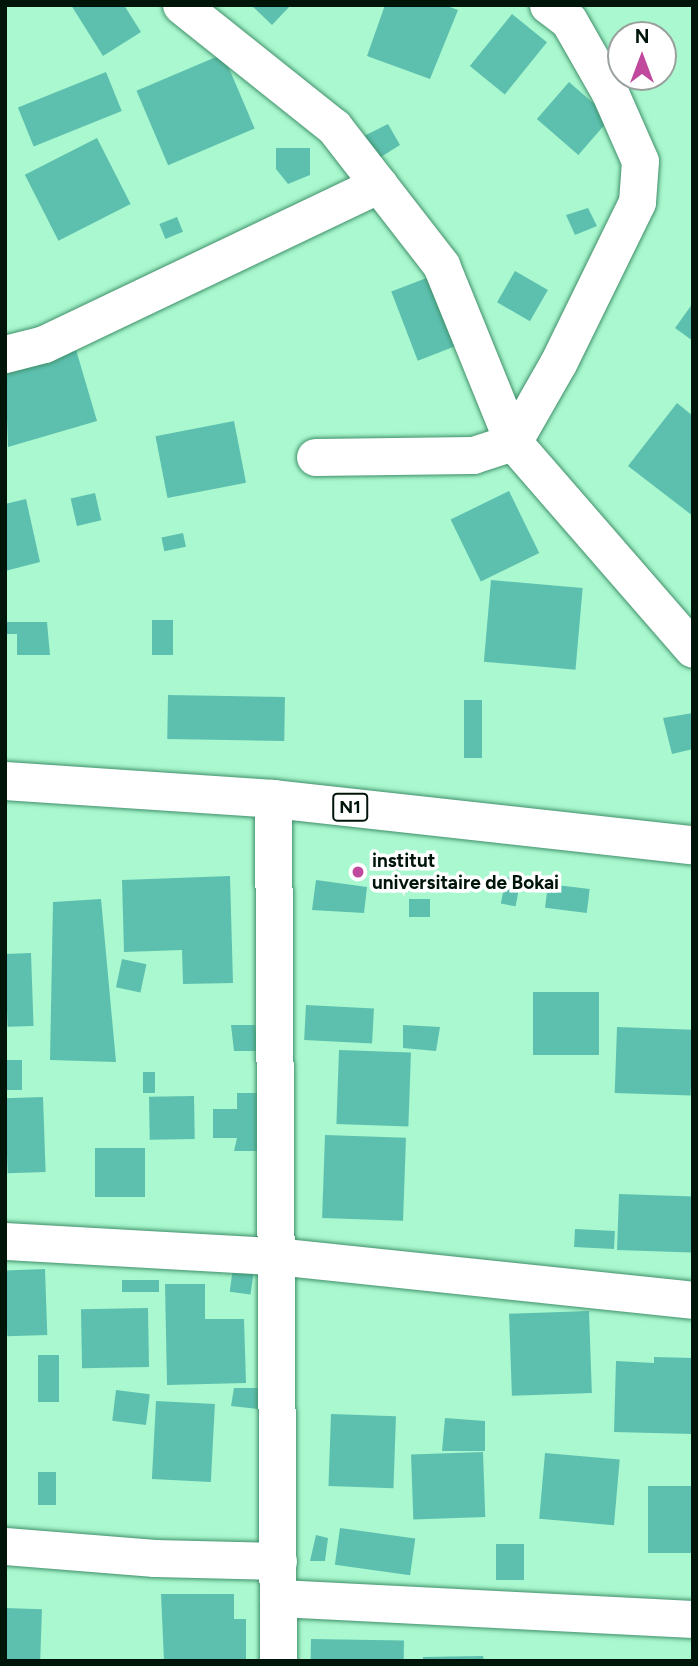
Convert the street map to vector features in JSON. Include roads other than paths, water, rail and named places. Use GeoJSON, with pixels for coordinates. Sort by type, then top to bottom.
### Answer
{"type":"FeatureCollection","features":[{"type":"Feature","properties":{"kind":"highway","name":"N1"},"geometry":{"type":"LineString","coordinates":[[5,781],[274,799],[693,845]]}},
{"type":"Feature","properties":{"kind":"street"},"geometry":{"type":"LineString","coordinates":[[181,5],[334,127],[441,265],[513,442],[693,649]]}},
{"type":"Feature","properties":{"kind":"street"},"geometry":{"type":"LineString","coordinates":[[315,457],[473,455],[513,442],[558,363],[637,201],[640,161],[610,93],[569,21],[548,5]]}},
{"type":"Feature","properties":{"kind":"street"},"geometry":{"type":"LineString","coordinates":[[5,354],[44,344],[379,184]]}},
{"type":"Feature","properties":{"kind":"street"},"geometry":{"type":"LineString","coordinates":[[274,799],[278,1661]]}},
{"type":"Feature","properties":{"kind":"street"},"geometry":{"type":"LineString","coordinates":[[5,1241],[276,1256],[693,1300]]}},
{"type":"Feature","properties":{"kind":"street"},"geometry":{"type":"LineString","coordinates":[[5,1546],[155,1558],[278,1561]]}},
{"type":"Feature","properties":{"kind":"street"},"geometry":{"type":"LineString","coordinates":[[278,1598],[693,1619]]}},
{"type":"Feature","properties":{"kind":"place","name":"institut universitaire de Bokai"},"geometry":{"type":"Point","coordinates":[358,872]}}]}
